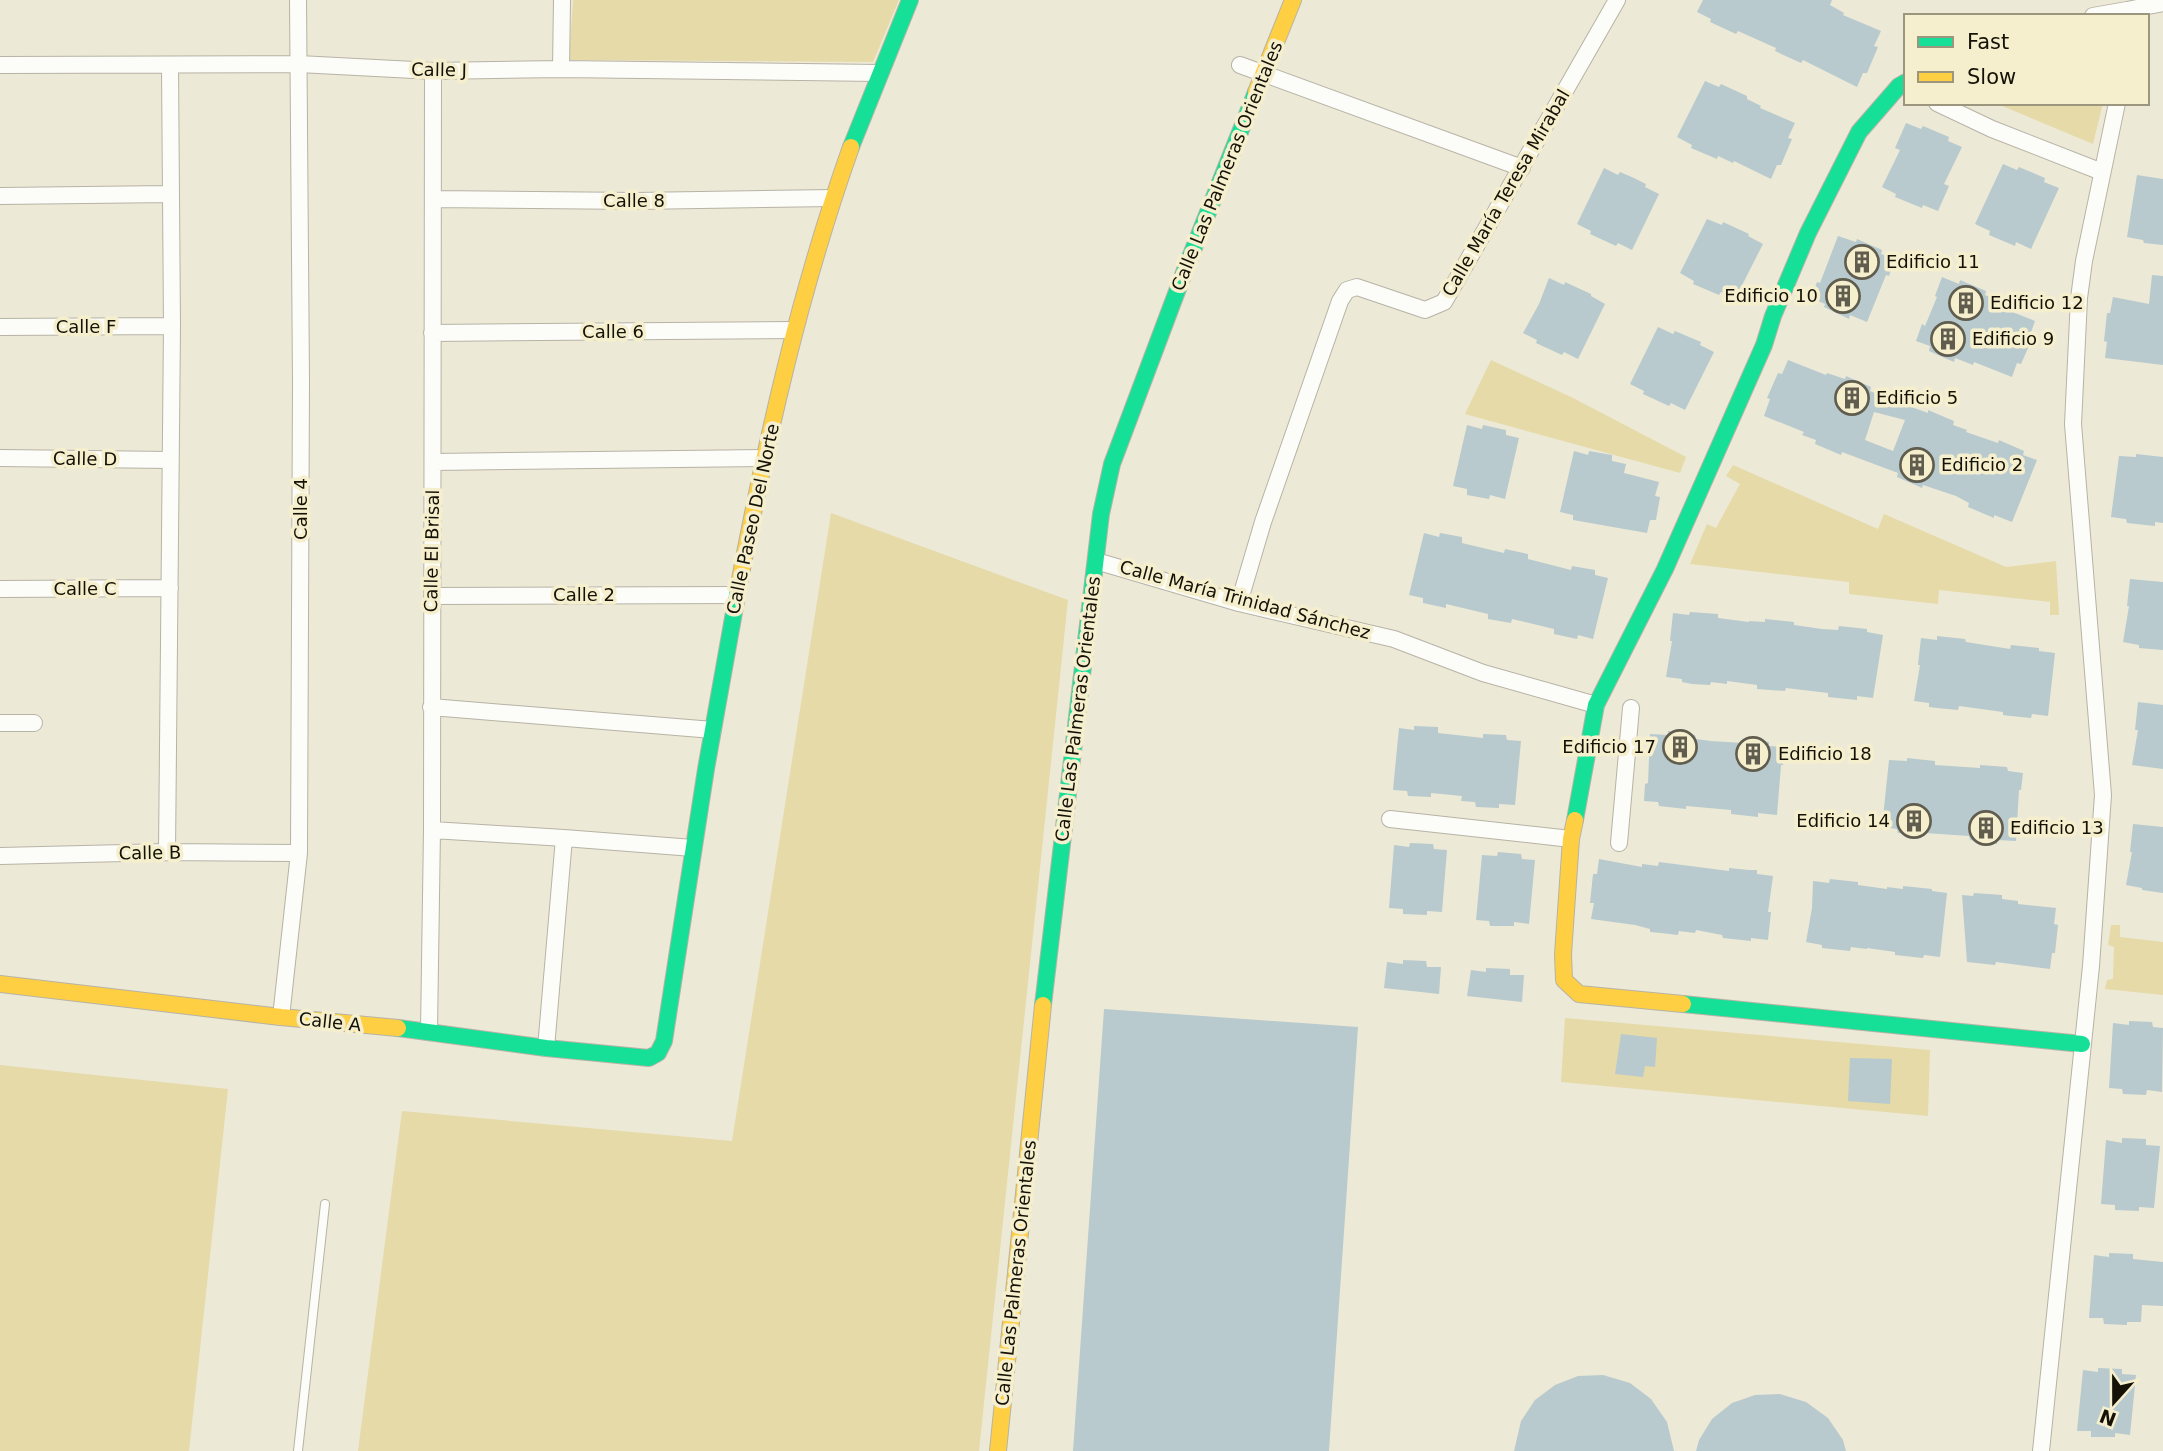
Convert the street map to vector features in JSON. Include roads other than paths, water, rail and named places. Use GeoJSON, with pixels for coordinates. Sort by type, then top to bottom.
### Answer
{"type":"FeatureCollection","features":[{"type":"Feature","properties":{"kind":"street","name":"Calle 4"},"geometry":{"type":"LineString","coordinates":[[281,1017],[299,853],[301,474],[298,0]]}},
{"type":"Feature","properties":{"kind":"street"},"geometry":{"type":"LineString","coordinates":[[561,69],[562,0]]}},
{"type":"Feature","properties":{"kind":"street","name":"Calle Paseo Del Norte"},"geometry":{"type":"LineString","coordinates":[[658,1053],[664,1041],[736,594],[795,330],[834,198],[879,73],[911,0]]}},
{"type":"Feature","properties":{"kind":"street","name":"Calle Las Palmeras Orientales"},"geometry":{"type":"LineString","coordinates":[[999,1451],[1049,948],[1101,514],[1112,464],[1185,270],[1293,0]]}},
{"type":"Feature","properties":{"kind":"street","name":"Calle María Teresa Mirabal"},"geometry":{"type":"LineString","coordinates":[[1239,603],[1263,522],[1340,301],[1347,290],[1357,287],[1425,310],[1444,302],[1617,0]]}},
{"type":"Feature","properties":{"kind":"street"},"geometry":{"type":"LineString","coordinates":[[2127,13],[2163,3]]}},
{"type":"Feature","properties":{"kind":"street","name":"Calle J"},"geometry":{"type":"LineString","coordinates":[[0,65],[299,64],[433,71],[561,69],[879,73]]}},
{"type":"Feature","properties":{"kind":"street"},"geometry":{"type":"LineString","coordinates":[[167,852],[172,326],[170,65]]}},
{"type":"Feature","properties":{"kind":"street"},"geometry":{"type":"LineString","coordinates":[[1240,65],[1522,167]]}},
{"type":"Feature","properties":{"kind":"street","name":"Calle El Brisal"},"geometry":{"type":"LineString","coordinates":[[429,1031],[432,830],[433,71]]}},
{"type":"Feature","properties":{"kind":"street"},"geometry":{"type":"LineString","coordinates":[[1904,86],[1859,132],[1808,233],[1773,316],[1764,345],[1671,557],[1596,705],[1572,839],[1564,980],[1579,994],[2082,1044]]}},
{"type":"Feature","properties":{"kind":"street"},"geometry":{"type":"LineString","coordinates":[[1941,105],[1992,129],[2102,172]]}},
{"type":"Feature","properties":{"kind":"street"},"geometry":{"type":"LineString","coordinates":[[2041,1451],[2096,909],[2103,795],[2073,424],[2078,298],[2117,105]]}},
{"type":"Feature","properties":{"kind":"street"},"geometry":{"type":"LineString","coordinates":[[0,196],[170,194]]}},
{"type":"Feature","properties":{"kind":"street","name":"Calle 8"},"geometry":{"type":"LineString","coordinates":[[434,200],[834,198]]}},
{"type":"Feature","properties":{"kind":"street","name":"Calle F"},"geometry":{"type":"LineString","coordinates":[[0,327],[172,326]]}},
{"type":"Feature","properties":{"kind":"street","name":"Calle 6"},"geometry":{"type":"LineString","coordinates":[[432,333],[795,330]]}},
{"type":"Feature","properties":{"kind":"street","name":"Calle D"},"geometry":{"type":"LineString","coordinates":[[0,458],[170,460]]}},
{"type":"Feature","properties":{"kind":"street"},"geometry":{"type":"LineString","coordinates":[[433,462],[765,458]]}},
{"type":"Feature","properties":{"kind":"street","name":"Calle María Trinidad Sánchez"},"geometry":{"type":"LineString","coordinates":[[1096,561],[1239,603],[1394,639],[1483,673],[1596,705]]}},
{"type":"Feature","properties":{"kind":"street","name":"Calle C"},"geometry":{"type":"LineString","coordinates":[[0,589],[170,589]]}},
{"type":"Feature","properties":{"kind":"street","name":"Calle 2"},"geometry":{"type":"LineString","coordinates":[[432,596],[736,594]]}},
{"type":"Feature","properties":{"kind":"street"},"geometry":{"type":"LineString","coordinates":[[431,707],[713,730]]}},
{"type":"Feature","properties":{"kind":"street"},"geometry":{"type":"LineString","coordinates":[[1619,843],[1631,708]]}},
{"type":"Feature","properties":{"kind":"street"},"geometry":{"type":"LineString","coordinates":[[0,723],[34,723]]}},
{"type":"Feature","properties":{"kind":"street"},"geometry":{"type":"LineString","coordinates":[[1390,819],[1572,839]]}},
{"type":"Feature","properties":{"kind":"street"},"geometry":{"type":"LineString","coordinates":[[432,830],[693,848]]}},
{"type":"Feature","properties":{"kind":"street"},"geometry":{"type":"LineString","coordinates":[[546,1048],[564,838]]}},
{"type":"Feature","properties":{"kind":"street","name":"Calle B"},"geometry":{"type":"LineString","coordinates":[[0,856],[167,852],[299,853]]}},
{"type":"Feature","properties":{"kind":"street","name":"Calle A"},"geometry":{"type":"LineString","coordinates":[[0,984],[281,1017],[429,1031],[546,1048],[649,1058],[658,1053]]}},
{"type":"Feature","properties":{"kind":"lane"},"geometry":{"type":"LineString","coordinates":[[298,1451],[325,1204]]}},
{"type":"Feature","properties":{"kind":"place","name":"Edificio 11"},"geometry":{"type":"Point","coordinates":[1862,262]}},
{"type":"Feature","properties":{"kind":"place","name":"Edificio 10"},"geometry":{"type":"Point","coordinates":[1843,296]}},
{"type":"Feature","properties":{"kind":"place","name":"Edificio 12"},"geometry":{"type":"Point","coordinates":[1966,303]}},
{"type":"Feature","properties":{"kind":"place","name":"Edificio 9"},"geometry":{"type":"Point","coordinates":[1948,339]}},
{"type":"Feature","properties":{"kind":"place","name":"Edificio 5"},"geometry":{"type":"Point","coordinates":[1852,398]}},
{"type":"Feature","properties":{"kind":"place","name":"Edificio 2"},"geometry":{"type":"Point","coordinates":[1917,465]}},
{"type":"Feature","properties":{"kind":"place","name":"Edificio 17"},"geometry":{"type":"Point","coordinates":[1680,747]}},
{"type":"Feature","properties":{"kind":"place","name":"Edificio 18"},"geometry":{"type":"Point","coordinates":[1753,754]}},
{"type":"Feature","properties":{"kind":"place","name":"Edificio 14"},"geometry":{"type":"Point","coordinates":[1914,821]}},
{"type":"Feature","properties":{"kind":"place","name":"Edificio 13"},"geometry":{"type":"Point","coordinates":[1986,828]}}]}
